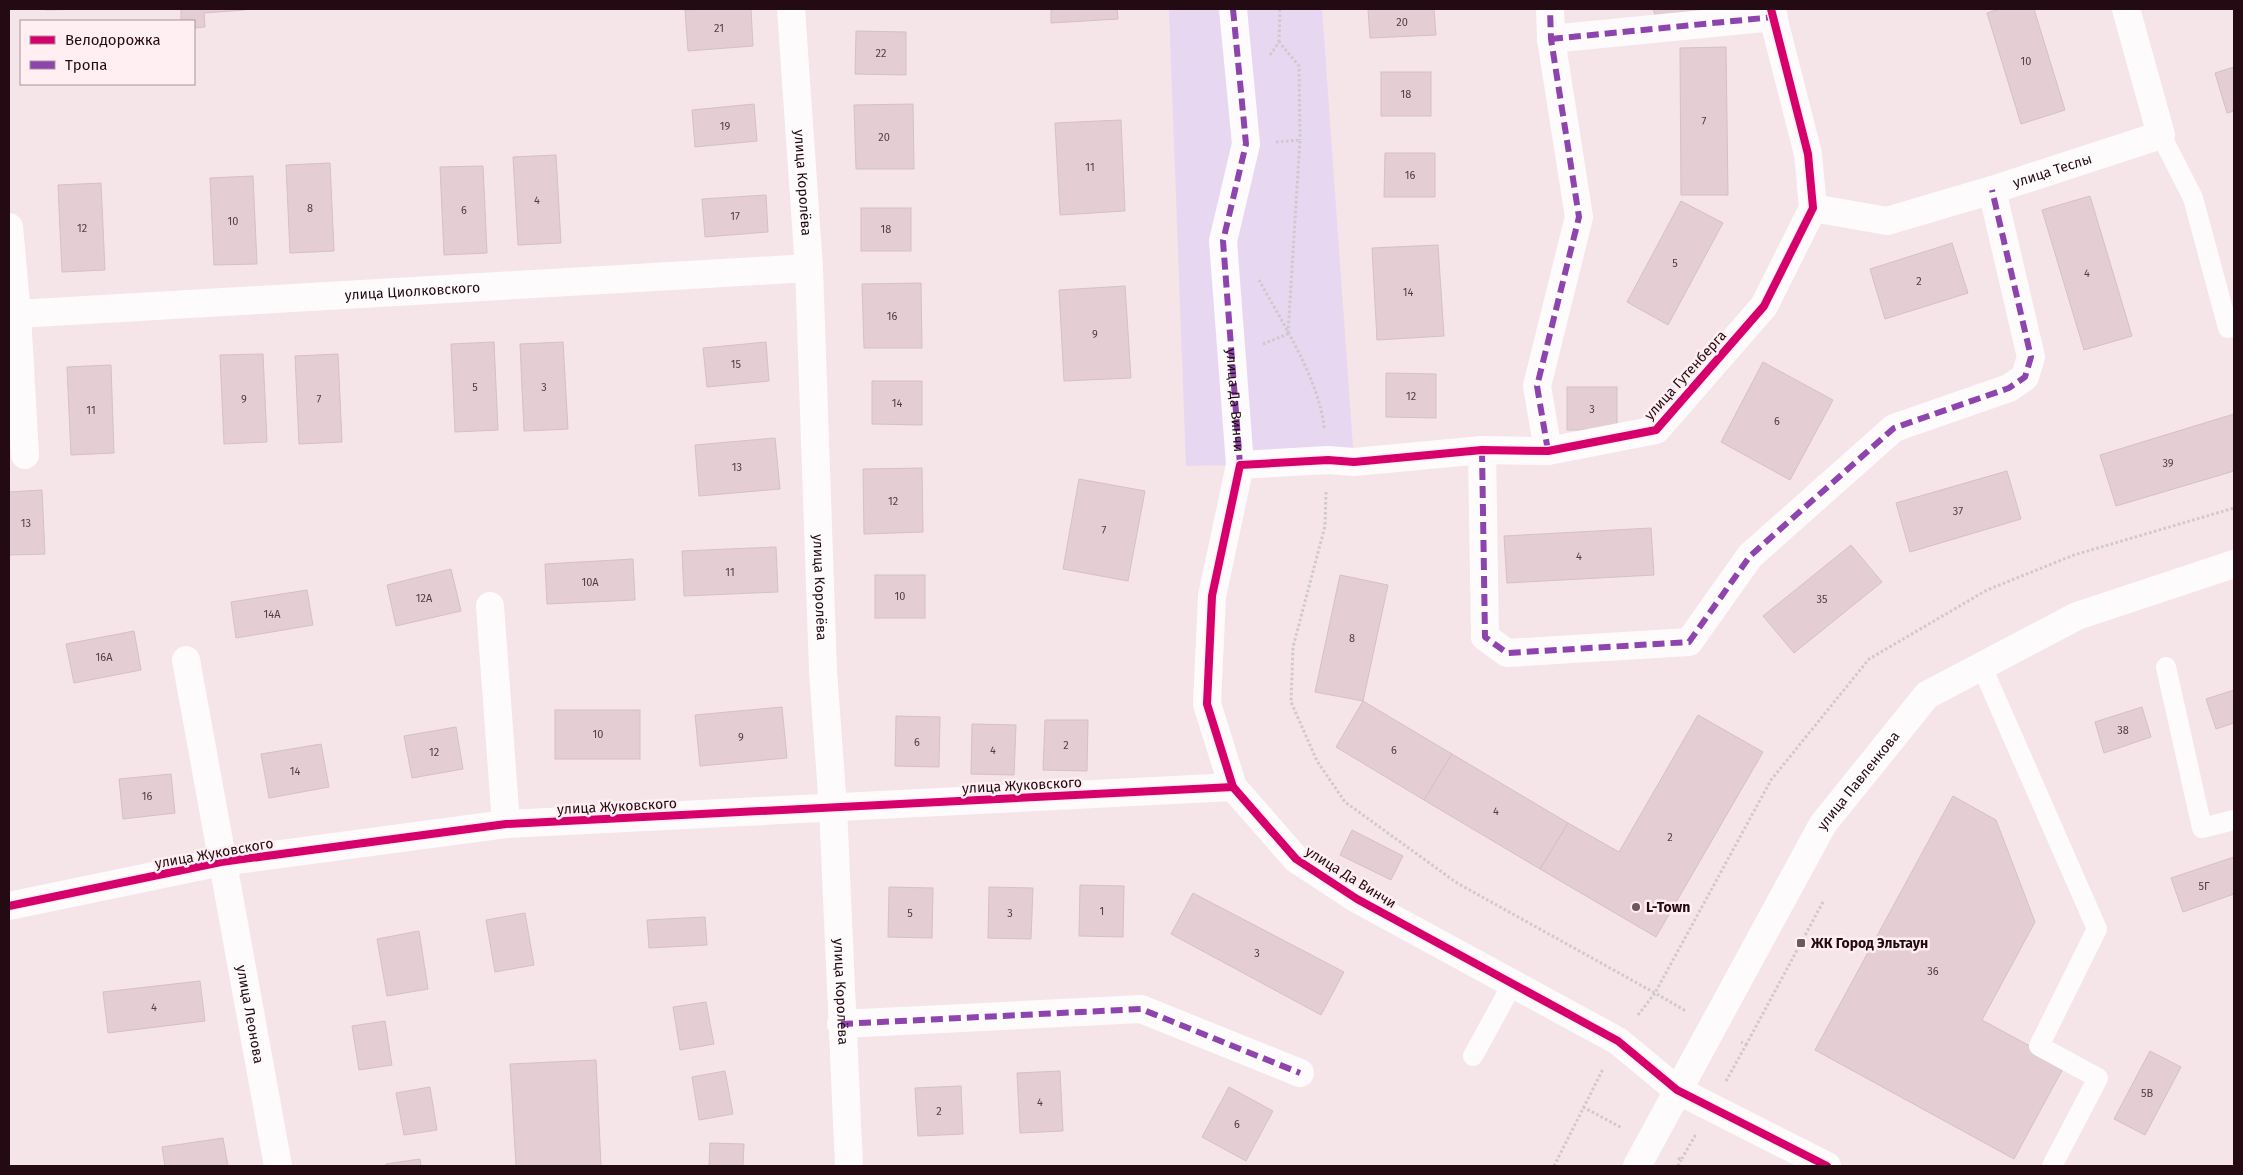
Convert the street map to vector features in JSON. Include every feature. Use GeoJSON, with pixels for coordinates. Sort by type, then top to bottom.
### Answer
{"type":"FeatureCollection","features":[{"type":"Feature","properties":{"kind":"street","name":"улица Королёва"},"geometry":{"type":"LineString","coordinates":[[791,9],[809,268],[823,671],[833,808],[841,1024],[849,1166]]}},
{"type":"Feature","properties":{"kind":"street","name":"улица Да Винчи"},"geometry":{"type":"LineString","coordinates":[[1233,9],[1246,144],[1223,241],[1240,465],[1212,596],[1207,704],[1234,787],[1296,859],[1357,898],[1618,1041],[1677,1090],[1827,1166]]}},
{"type":"Feature","properties":{"kind":"street"},"geometry":{"type":"LineString","coordinates":[[1548,451],[1537,386],[1579,217],[1551,39],[1550,9]]}},
{"type":"Feature","properties":{"kind":"street"},"geometry":{"type":"LineString","coordinates":[[2126,9],[2161,135]]}},
{"type":"Feature","properties":{"kind":"street"},"geometry":{"type":"LineString","coordinates":[[1551,39],[1773,13],[1808,154],[1813,208]]}},
{"type":"Feature","properties":{"kind":"street","name":"улица Теслы"},"geometry":{"type":"LineString","coordinates":[[1813,208],[1887,221],[1992,190],[2161,135]]}},
{"type":"Feature","properties":{"kind":"street"},"geometry":{"type":"LineString","coordinates":[[1482,450],[1485,637],[1507,653],[1689,642],[1750,556],[1894,428],[2009,388],[2026,376],[2031,357],[1992,190]]}},
{"type":"Feature","properties":{"kind":"street","name":"улица Гутенберга"},"geometry":{"type":"LineString","coordinates":[[1240,465],[1328,460],[1354,462],[1482,450],[1548,451],[1656,430],[1764,306],[1813,208]]}},
{"type":"Feature","properties":{"kind":"street"},"geometry":{"type":"LineString","coordinates":[[9,227],[17,314],[24,455]]}},
{"type":"Feature","properties":{"kind":"street","name":"улица Циолковского"},"geometry":{"type":"LineString","coordinates":[[17,314],[809,268]]}},
{"type":"Feature","properties":{"kind":"street","name":"улица Павленкова"},"geometry":{"type":"LineString","coordinates":[[1637,1166],[1823,824],[1927,695],[2077,616],[2234,564]]}},
{"type":"Feature","properties":{"kind":"street"},"geometry":{"type":"LineString","coordinates":[[490,606],[506,824]]}},
{"type":"Feature","properties":{"kind":"street","name":"улица Леонова"},"geometry":{"type":"LineString","coordinates":[[186,660],[221,862],[278,1166]]}},
{"type":"Feature","properties":{"kind":"street","name":"улица Жуковского"},"geometry":{"type":"LineString","coordinates":[[9,906],[221,862],[506,824],[1234,787]]}},
{"type":"Feature","properties":{"kind":"street"},"geometry":{"type":"LineString","coordinates":[[841,1024],[1141,1009],[1300,1073]]}},
{"type":"Feature","properties":{"kind":"lane"},"geometry":{"type":"LineString","coordinates":[[2161,135],[2193,198],[2228,328],[2234,326]]}},
{"type":"Feature","properties":{"kind":"lane"},"geometry":{"type":"LineString","coordinates":[[1982,666],[2096,929],[2039,1046],[2098,1078],[2052,1166]]}},
{"type":"Feature","properties":{"kind":"lane"},"geometry":{"type":"LineString","coordinates":[[2166,667],[2202,828],[2234,820]]}},
{"type":"Feature","properties":{"kind":"lane"},"geometry":{"type":"LineString","coordinates":[[1473,1056],[1513,983]]}},
{"type":"Feature","properties":{"kind":"path"},"geometry":{"type":"LineString","coordinates":[[1268,58],[1279,42],[1280,9]]}},
{"type":"Feature","properties":{"kind":"path"},"geometry":{"type":"LineString","coordinates":[[1279,42],[1299,66],[1300,140],[1288,334],[1322,407],[1328,460],[1325,526],[1293,647],[1291,702],[1317,761],[1345,802],[1457,883],[1655,993]]}},
{"type":"Feature","properties":{"kind":"path"},"geometry":{"type":"LineString","coordinates":[[1246,144],[1300,140]]}},
{"type":"Feature","properties":{"kind":"path"},"geometry":{"type":"LineString","coordinates":[[1554,1166],[1618,1041],[1655,993],[1771,780],[1869,659],[1988,590],[2074,555],[2234,508]]}},
{"type":"Feature","properties":{"kind":"path"},"geometry":{"type":"LineString","coordinates":[[1746,1045],[1824,900]]}},
{"type":"Feature","properties":{"kind":"path"},"geometry":{"type":"LineString","coordinates":[[1678,1166],[1681,1160]]}},
{"type":"Feature","properties":{"kind":"shaded area"},"geometry":{"type":"Polygon","coordinates":[[[1169,9],[1322,9],[1354,462],[1186,466],[1169,9]]]}},
{"type":"Feature","properties":{"kind":"building"},"geometry":{"type":"Polygon","coordinates":[[[45,9],[88,9],[45,10],[45,9]]]}},
{"type":"Feature","properties":{"kind":"building"},"geometry":{"type":"Polygon","coordinates":[[[181,9],[245,9],[204,13],[205,27],[195,28],[195,20],[181,20],[181,9]]]}},
{"type":"Feature","properties":{"kind":"building"},"geometry":{"type":"Polygon","coordinates":[[[751,9],[753,46],[688,51],[685,10],[751,9]]]}},
{"type":"Feature","properties":{"kind":"building"},"geometry":{"type":"Polygon","coordinates":[[[1051,9],[1117,9],[1118,19],[1051,23],[1051,9]]]}},
{"type":"Feature","properties":{"kind":"building"},"geometry":{"type":"Polygon","coordinates":[[[1368,9],[1434,9],[1436,35],[1370,38],[1368,9]]]}},
{"type":"Feature","properties":{"kind":"building"},"geometry":{"type":"Polygon","coordinates":[[[1653,9],[1707,9],[1708,12],[1660,28],[1653,9]]]}},
{"type":"Feature","properties":{"kind":"building"},"geometry":{"type":"Polygon","coordinates":[[[1999,9],[2034,9],[2065,110],[2021,124],[1987,13],[1999,9]]]}},
{"type":"Feature","properties":{"kind":"building"},"geometry":{"type":"Polygon","coordinates":[[[856,31],[906,32],[906,75],[855,74],[856,31]]]}},
{"type":"Feature","properties":{"kind":"building"},"geometry":{"type":"Polygon","coordinates":[[[1726,47],[1728,195],[1681,195],[1680,48],[1726,47]]]}},
{"type":"Feature","properties":{"kind":"building"},"geometry":{"type":"Polygon","coordinates":[[[2234,67],[2234,111],[2227,113],[2215,73],[2234,67]]]}},
{"type":"Feature","properties":{"kind":"building"},"geometry":{"type":"Polygon","coordinates":[[[1381,72],[1431,72],[1431,116],[1381,116],[1381,72]]]}},
{"type":"Feature","properties":{"kind":"building"},"geometry":{"type":"Polygon","coordinates":[[[754,104],[757,141],[695,147],[692,110],[754,104]]]}},
{"type":"Feature","properties":{"kind":"building"},"geometry":{"type":"Polygon","coordinates":[[[913,104],[914,169],[856,169],[854,105],[913,104]]]}},
{"type":"Feature","properties":{"kind":"building"},"geometry":{"type":"Polygon","coordinates":[[[1121,120],[1125,211],[1060,215],[1055,123],[1121,120]]]}},
{"type":"Feature","properties":{"kind":"building"},"geometry":{"type":"Polygon","coordinates":[[[1385,153],[1435,153],[1435,197],[1384,197],[1385,153]]]}},
{"type":"Feature","properties":{"kind":"building"},"geometry":{"type":"Polygon","coordinates":[[[556,155],[561,243],[518,245],[513,157],[556,155]]]}},
{"type":"Feature","properties":{"kind":"building"},"geometry":{"type":"Polygon","coordinates":[[[330,163],[334,251],[290,253],[286,165],[330,163]]]}},
{"type":"Feature","properties":{"kind":"building"},"geometry":{"type":"Polygon","coordinates":[[[483,166],[487,253],[444,255],[440,167],[483,166]]]}},
{"type":"Feature","properties":{"kind":"building"},"geometry":{"type":"Polygon","coordinates":[[[253,176],[257,264],[214,265],[210,178],[253,176]]]}},
{"type":"Feature","properties":{"kind":"building"},"geometry":{"type":"Polygon","coordinates":[[[101,183],[105,270],[62,272],[58,185],[101,183]]]}},
{"type":"Feature","properties":{"kind":"building"},"geometry":{"type":"Polygon","coordinates":[[[766,195],[768,232],[705,237],[702,199],[766,195]]]}},
{"type":"Feature","properties":{"kind":"building"},"geometry":{"type":"Polygon","coordinates":[[[2090,196],[2132,336],[2084,350],[2042,210],[2090,196]]]}},
{"type":"Feature","properties":{"kind":"building"},"geometry":{"type":"Polygon","coordinates":[[[1681,201],[1723,223],[1668,325],[1627,302],[1681,201]]]}},
{"type":"Feature","properties":{"kind":"building"},"geometry":{"type":"Polygon","coordinates":[[[861,208],[911,208],[911,251],[861,251],[861,208]]]}},
{"type":"Feature","properties":{"kind":"building"},"geometry":{"type":"Polygon","coordinates":[[[1952,243],[1968,293],[1885,319],[1870,269],[1952,243]]]}},
{"type":"Feature","properties":{"kind":"building"},"geometry":{"type":"Polygon","coordinates":[[[1438,245],[1444,336],[1377,340],[1372,248],[1438,245]]]}},
{"type":"Feature","properties":{"kind":"building"},"geometry":{"type":"Polygon","coordinates":[[[921,283],[922,348],[864,348],[862,284],[921,283]]]}},
{"type":"Feature","properties":{"kind":"building"},"geometry":{"type":"Polygon","coordinates":[[[1125,286],[1131,378],[1064,381],[1059,290],[1125,286]]]}},
{"type":"Feature","properties":{"kind":"building"},"geometry":{"type":"Polygon","coordinates":[[[494,342],[498,430],[455,432],[451,344],[494,342]]]}},
{"type":"Feature","properties":{"kind":"building"},"geometry":{"type":"Polygon","coordinates":[[[563,342],[568,429],[524,431],[520,344],[563,342]]]}},
{"type":"Feature","properties":{"kind":"building"},"geometry":{"type":"Polygon","coordinates":[[[766,342],[769,381],[707,387],[703,348],[766,342]]]}},
{"type":"Feature","properties":{"kind":"building"},"geometry":{"type":"Polygon","coordinates":[[[263,354],[267,442],[224,444],[220,355],[263,354]]]}},
{"type":"Feature","properties":{"kind":"building"},"geometry":{"type":"Polygon","coordinates":[[[338,354],[342,442],[299,444],[295,356],[338,354]]]}},
{"type":"Feature","properties":{"kind":"building"},"geometry":{"type":"Polygon","coordinates":[[[1763,362],[1833,400],[1790,480],[1721,442],[1763,362]]]}},
{"type":"Feature","properties":{"kind":"building"},"geometry":{"type":"Polygon","coordinates":[[[111,365],[114,453],[71,455],[67,367],[111,365]]]}},
{"type":"Feature","properties":{"kind":"building"},"geometry":{"type":"Polygon","coordinates":[[[1386,373],[1436,374],[1436,418],[1386,417],[1386,373]]]}},
{"type":"Feature","properties":{"kind":"building"},"geometry":{"type":"Polygon","coordinates":[[[872,381],[922,381],[922,425],[872,424],[872,381]]]}},
{"type":"Feature","properties":{"kind":"building"},"geometry":{"type":"Polygon","coordinates":[[[1567,387],[1617,387],[1617,430],[1567,430],[1567,387]]]}},
{"type":"Feature","properties":{"kind":"building"},"geometry":{"type":"Polygon","coordinates":[[[2234,414],[2234,471],[2116,506],[2100,455],[2234,414]]]}},
{"type":"Feature","properties":{"kind":"building"},"geometry":{"type":"Polygon","coordinates":[[[775,438],[780,489],[699,496],[695,445],[775,438]]]}},
{"type":"Feature","properties":{"kind":"building"},"geometry":{"type":"Polygon","coordinates":[[[922,468],[923,532],[864,534],[863,469],[922,468]]]}},
{"type":"Feature","properties":{"kind":"building"},"geometry":{"type":"Polygon","coordinates":[[[2007,471],[2021,519],[1910,552],[1896,503],[2007,471]]]}},
{"type":"Feature","properties":{"kind":"building"},"geometry":{"type":"Polygon","coordinates":[[[1079,479],[1145,491],[1128,581],[1063,569],[1079,479]]]}},
{"type":"Feature","properties":{"kind":"building"},"geometry":{"type":"Polygon","coordinates":[[[42,490],[45,554],[9,555],[9,492],[42,490]]]}},
{"type":"Feature","properties":{"kind":"building"},"geometry":{"type":"Polygon","coordinates":[[[1651,528],[1654,575],[1507,583],[1504,536],[1651,528]]]}},
{"type":"Feature","properties":{"kind":"building"},"geometry":{"type":"Polygon","coordinates":[[[1851,545],[1882,582],[1794,653],[1763,616],[1851,545]]]}},
{"type":"Feature","properties":{"kind":"building"},"geometry":{"type":"Polygon","coordinates":[[[776,547],[778,592],[684,596],[682,551],[776,547]]]}},
{"type":"Feature","properties":{"kind":"building"},"geometry":{"type":"Polygon","coordinates":[[[633,559],[635,600],[547,604],[545,564],[633,559]]]}},
{"type":"Feature","properties":{"kind":"building"},"geometry":{"type":"Polygon","coordinates":[[[451,569],[461,611],[396,626],[387,585],[451,569]]]}},
{"type":"Feature","properties":{"kind":"building"},"geometry":{"type":"Polygon","coordinates":[[[875,575],[925,575],[925,618],[875,618],[875,575]]]}},
{"type":"Feature","properties":{"kind":"building"},"geometry":{"type":"Polygon","coordinates":[[[1340,575],[1388,585],[1363,701],[1315,692],[1340,575]]]}},
{"type":"Feature","properties":{"kind":"building"},"geometry":{"type":"Polygon","coordinates":[[[307,590],[313,625],[236,638],[231,602],[307,590]]]}},
{"type":"Feature","properties":{"kind":"building"},"geometry":{"type":"Polygon","coordinates":[[[134,631],[141,670],[74,683],[66,644],[134,631]]]}},
{"type":"Feature","properties":{"kind":"building"},"geometry":{"type":"Polygon","coordinates":[[[2234,690],[2234,723],[2216,729],[2206,699],[2234,690]]]}},
{"type":"Feature","properties":{"kind":"building"},"geometry":{"type":"Polygon","coordinates":[[[1363,701],[1452,754],[1424,800],[1336,747],[1363,701]]]}},
{"type":"Feature","properties":{"kind":"building"},"geometry":{"type":"Polygon","coordinates":[[[782,707],[787,758],[700,766],[695,715],[782,707]]]}},
{"type":"Feature","properties":{"kind":"building"},"geometry":{"type":"Polygon","coordinates":[[[2142,707],[2151,737],[2104,753],[2095,722],[2142,707]]]}},
{"type":"Feature","properties":{"kind":"building"},"geometry":{"type":"Polygon","coordinates":[[[555,710],[640,710],[640,759],[555,759],[555,710]]]}},
{"type":"Feature","properties":{"kind":"building"},"geometry":{"type":"Polygon","coordinates":[[[1698,715],[1763,752],[1656,937],[1540,869],[1568,823],[1619,852],[1698,715]]]}},
{"type":"Feature","properties":{"kind":"building"},"geometry":{"type":"Polygon","coordinates":[[[896,716],[940,717],[939,767],[895,766],[896,716]]]}},
{"type":"Feature","properties":{"kind":"building"},"geometry":{"type":"Polygon","coordinates":[[[1045,720],[1088,720],[1087,771],[1043,770],[1045,720]]]}},
{"type":"Feature","properties":{"kind":"building"},"geometry":{"type":"Polygon","coordinates":[[[972,724],[1016,725],[1014,775],[971,774],[972,724]]]}},
{"type":"Feature","properties":{"kind":"building"},"geometry":{"type":"Polygon","coordinates":[[[456,727],[463,769],[412,778],[404,736],[456,727]]]}},
{"type":"Feature","properties":{"kind":"building"},"geometry":{"type":"Polygon","coordinates":[[[321,744],[329,787],[269,798],[261,754],[321,744]]]}},
{"type":"Feature","properties":{"kind":"building"},"geometry":{"type":"Polygon","coordinates":[[[1452,754],[1568,823],[1540,869],[1424,800],[1452,754]]]}},
{"type":"Feature","properties":{"kind":"building"},"geometry":{"type":"Polygon","coordinates":[[[171,774],[175,813],[123,819],[119,779],[171,774]]]}},
{"type":"Feature","properties":{"kind":"building"},"geometry":{"type":"Polygon","coordinates":[[[1953,796],[1996,820],[2035,922],[1982,1020],[2065,1065],[2014,1159],[1815,1050],[1953,796]]]}},
{"type":"Feature","properties":{"kind":"building"},"geometry":{"type":"Polygon","coordinates":[[[1352,830],[1403,856],[1391,880],[1340,855],[1352,830]]]}},
{"type":"Feature","properties":{"kind":"building"},"geometry":{"type":"Polygon","coordinates":[[[2234,857],[2234,894],[2183,912],[2171,878],[2234,857]]]}},
{"type":"Feature","properties":{"kind":"building"},"geometry":{"type":"Polygon","coordinates":[[[1080,885],[1124,886],[1123,937],[1079,936],[1080,885]]]}},
{"type":"Feature","properties":{"kind":"building"},"geometry":{"type":"Polygon","coordinates":[[[889,887],[933,888],[932,938],[888,937],[889,887]]]}},
{"type":"Feature","properties":{"kind":"building"},"geometry":{"type":"Polygon","coordinates":[[[989,887],[1033,888],[1031,939],[988,938],[989,887]]]}},
{"type":"Feature","properties":{"kind":"building"},"geometry":{"type":"Polygon","coordinates":[[[1193,893],[1344,972],[1321,1015],[1171,934],[1193,893]]]}},
{"type":"Feature","properties":{"kind":"building"},"geometry":{"type":"Polygon","coordinates":[[[525,913],[534,965],[495,972],[486,920],[525,913]]]}},
{"type":"Feature","properties":{"kind":"building"},"geometry":{"type":"Polygon","coordinates":[[[705,917],[707,945],[649,948],[647,920],[705,917]]]}},
{"type":"Feature","properties":{"kind":"building"},"geometry":{"type":"Polygon","coordinates":[[[419,931],[428,989],[387,996],[377,939],[419,931]]]}},
{"type":"Feature","properties":{"kind":"building"},"geometry":{"type":"Polygon","coordinates":[[[200,981],[205,1021],[108,1033],[103,992],[200,981]]]}},
{"type":"Feature","properties":{"kind":"building"},"geometry":{"type":"Polygon","coordinates":[[[706,1002],[714,1044],[680,1050],[673,1007],[706,1002]]]}},
{"type":"Feature","properties":{"kind":"building"},"geometry":{"type":"Polygon","coordinates":[[[385,1021],[392,1065],[359,1070],[352,1026],[385,1021]]]}},
{"type":"Feature","properties":{"kind":"building"},"geometry":{"type":"Polygon","coordinates":[[[2150,1051],[2181,1067],[2145,1135],[2114,1119],[2150,1051]]]}},
{"type":"Feature","properties":{"kind":"building"},"geometry":{"type":"Polygon","coordinates":[[[596,1060],[601,1166],[516,1166],[510,1064],[596,1060]]]}},
{"type":"Feature","properties":{"kind":"building"},"geometry":{"type":"Polygon","coordinates":[[[725,1071],[733,1114],[699,1120],[692,1077],[725,1071]]]}},
{"type":"Feature","properties":{"kind":"building"},"geometry":{"type":"Polygon","coordinates":[[[1060,1071],[1063,1131],[1020,1133],[1017,1073],[1060,1071]]]}},
{"type":"Feature","properties":{"kind":"building"},"geometry":{"type":"Polygon","coordinates":[[[961,1086],[963,1134],[918,1136],[915,1088],[961,1086]]]}},
{"type":"Feature","properties":{"kind":"building"},"geometry":{"type":"Polygon","coordinates":[[[430,1087],[437,1130],[404,1135],[396,1093],[430,1087]]]}},
{"type":"Feature","properties":{"kind":"building"},"geometry":{"type":"Polygon","coordinates":[[[1229,1087],[1273,1111],[1246,1161],[1202,1137],[1229,1087]]]}},
{"type":"Feature","properties":{"kind":"building"},"geometry":{"type":"Polygon","coordinates":[[[223,1138],[228,1166],[165,1166],[162,1147],[223,1138]]]}},
{"type":"Feature","properties":{"kind":"building"},"geometry":{"type":"Polygon","coordinates":[[[710,1143],[744,1144],[743,1166],[709,1166],[710,1143]]]}},
{"type":"Feature","properties":{"kind":"building"},"geometry":{"type":"Polygon","coordinates":[[[420,1159],[421,1166],[386,1166],[386,1164],[420,1159]]]}},
{"type":"Feature","properties":{"kind":"marked path"},"geometry":{"type":"LineString","coordinates":[[1233,9],[1246,144],[1223,241],[1240,465]]}},
{"type":"Feature","properties":{"kind":"marked path"},"geometry":{"type":"LineString","coordinates":[[1548,451],[1537,386],[1579,217],[1551,39],[1550,9]]}},
{"type":"Feature","properties":{"kind":"marked path"},"geometry":{"type":"LineString","coordinates":[[1551,39],[1774,17]]}},
{"type":"Feature","properties":{"kind":"marked path"},"geometry":{"type":"LineString","coordinates":[[1482,450],[1485,637],[1507,653],[1689,642],[1750,556],[1894,428],[2009,388],[2025,377],[2031,357],[1992,190]]}},
{"type":"Feature","properties":{"kind":"marked path"},"geometry":{"type":"LineString","coordinates":[[841,1024],[1141,1009],[1300,1073]]}},
{"type":"Feature","properties":{"kind":"cycle path"},"geometry":{"type":"LineString","coordinates":[[1771,9],[1808,154],[1813,208],[1764,306],[1656,430],[1548,451],[1482,450],[1354,462],[1328,460],[1240,465],[1212,596],[1207,704],[1233,787],[1296,859],[1357,899],[1618,1041],[1677,1090],[1827,1166]]}},
{"type":"Feature","properties":{"kind":"cycle path"},"geometry":{"type":"LineString","coordinates":[[9,906],[221,862],[506,824],[1233,787]]}},
{"type":"Feature","properties":{"kind":"place","name":"L-Town"},"geometry":{"type":"Point","coordinates":[1636,907]}},
{"type":"Feature","properties":{"kind":"place","name":"ЖК Город Эльтаун"},"geometry":{"type":"Point","coordinates":[1801,943]}}]}
